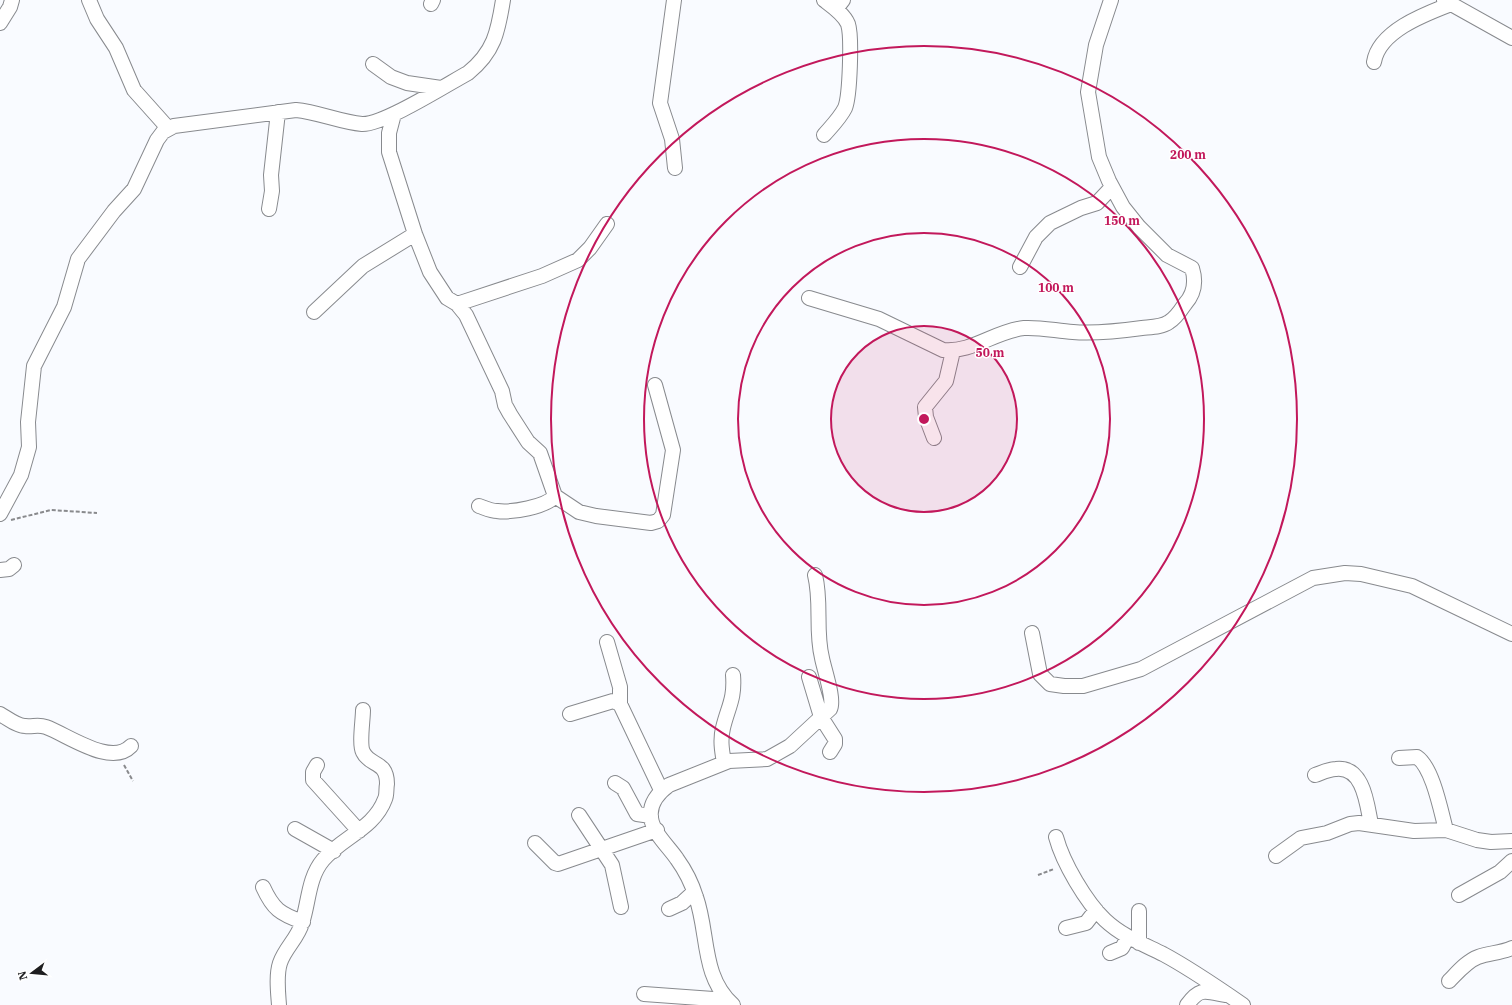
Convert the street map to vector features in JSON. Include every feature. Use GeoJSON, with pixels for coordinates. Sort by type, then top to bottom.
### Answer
{"type":"FeatureCollection","features":[{"type":"Feature","properties":{"kind":"street"},"geometry":{"type":"LineString","coordinates":[[0,23],[8,11],[12,0]]}},
{"type":"Feature","properties":{"kind":"street"},"geometry":{"type":"LineString","coordinates":[[89,0],[97,19],[116,48],[134,90],[168,128]]}},
{"type":"Feature","properties":{"kind":"street"},"geometry":{"type":"LineString","coordinates":[[4,517],[21,475],[28,447],[28,422],[34,366],[64,308],[78,259],[114,211],[134,189],[157,140],[168,128],[278,112],[309,111],[363,124],[379,120],[394,114],[468,73],[485,57],[494,42],[501,20],[503,0]]}},
{"type":"Feature","properties":{"kind":"street"},"geometry":{"type":"LineString","coordinates":[[674,0],[660,103],[672,139],[675,168]]}},
{"type":"Feature","properties":{"kind":"street"},"geometry":{"type":"LineString","coordinates":[[824,0],[839,5],[848,24],[849,90],[845,107],[837,120],[824,135]]}},
{"type":"Feature","properties":{"kind":"street"},"geometry":{"type":"LineString","coordinates":[[809,298],[879,319],[943,350],[953,351],[963,350],[1009,331],[1025,328],[1074,332],[1100,332],[1158,326],[1168,323],[1174,318],[1188,302],[1194,289],[1195,282],[1192,268],[1167,254],[1139,227],[1123,207],[1112,187],[1099,157],[1088,92],[1096,45],[1111,0]]}},
{"type":"Feature","properties":{"kind":"street"},"geometry":{"type":"LineString","coordinates":[[1374,62],[1376,51],[1382,43],[1409,22],[1447,2],[1512,38]]}},
{"type":"Feature","properties":{"kind":"street"},"geometry":{"type":"LineString","coordinates":[[373,64],[391,78],[441,88]]}},
{"type":"Feature","properties":{"kind":"street"},"geometry":{"type":"LineString","coordinates":[[270,209],[272,191],[271,175],[278,112]]}},
{"type":"Feature","properties":{"kind":"street"},"geometry":{"type":"LineString","coordinates":[[394,114],[389,133],[390,152],[415,234],[430,272],[447,298],[457,304],[469,322],[502,390],[505,405],[528,442],[540,453],[555,496],[578,512],[590,515],[651,523],[658,521],[663,515],[674,450],[655,385]]}},
{"type":"Feature","properties":{"kind":"street"},"geometry":{"type":"LineString","coordinates":[[1020,267],[1036,237],[1050,223],[1097,203],[1112,187]]}},
{"type":"Feature","properties":{"kind":"street"},"geometry":{"type":"LineString","coordinates":[[457,304],[542,276],[578,260],[590,248],[607,224]]}},
{"type":"Feature","properties":{"kind":"street"},"geometry":{"type":"LineString","coordinates":[[314,312],[363,266],[415,234]]}},
{"type":"Feature","properties":{"kind":"street"},"geometry":{"type":"LineString","coordinates":[[934,438],[924,410],[928,402],[946,381],[953,351]]}},
{"type":"Feature","properties":{"kind":"street"},"geometry":{"type":"LineString","coordinates":[[479,506],[498,511],[520,510],[546,503],[552,500],[555,496]]}},
{"type":"Feature","properties":{"kind":"street"},"geometry":{"type":"LineString","coordinates":[[0,570],[9,569],[14,565]]}},
{"type":"Feature","properties":{"kind":"street"},"geometry":{"type":"LineString","coordinates":[[1032,633],[1040,674],[1050,684],[1083,686],[1142,669],[1313,578],[1345,574],[1361,574],[1412,586],[1512,634]]}},
{"type":"Feature","properties":{"kind":"street"},"geometry":{"type":"LineString","coordinates":[[730,1002],[722,993],[711,971],[706,954],[699,906],[694,892],[678,861],[656,830],[651,816],[653,803],[661,790],[668,785],[724,763],[732,761],[767,759],[790,746],[832,706],[821,656],[818,624],[820,597],[814,575]]}},
{"type":"Feature","properties":{"kind":"street"},"geometry":{"type":"LineString","coordinates":[[607,642],[618,674],[620,704],[661,790]]}},
{"type":"Feature","properties":{"kind":"street"},"geometry":{"type":"LineString","coordinates":[[724,763],[721,740],[723,728],[732,702],[733,675]]}},
{"type":"Feature","properties":{"kind":"street"},"geometry":{"type":"LineString","coordinates":[[809,677],[821,717],[834,739],[835,744],[830,752]]}},
{"type":"Feature","properties":{"kind":"street"},"geometry":{"type":"LineString","coordinates":[[570,714],[613,701],[620,704]]}},
{"type":"Feature","properties":{"kind":"street"},"geometry":{"type":"LineString","coordinates":[[279,1005],[278,987],[280,962],[298,933],[302,922],[307,895],[315,873],[323,860],[374,818],[386,798],[387,777],[384,768],[364,753],[362,747],[363,710]]}},
{"type":"Feature","properties":{"kind":"street"},"geometry":{"type":"LineString","coordinates":[[0,714],[23,726],[44,726],[106,753],[126,750]]}},
{"type":"Feature","properties":{"kind":"street"},"geometry":{"type":"LineString","coordinates":[[1399,758],[1417,757],[1421,761],[1431,778],[1446,830]]}},
{"type":"Feature","properties":{"kind":"street"},"geometry":{"type":"LineString","coordinates":[[317,765],[313,772],[313,780],[359,831]]}},
{"type":"Feature","properties":{"kind":"street"},"geometry":{"type":"LineString","coordinates":[[1315,775],[1336,769],[1343,769],[1356,776],[1363,789],[1371,824]]}},
{"type":"Feature","properties":{"kind":"street"},"geometry":{"type":"LineString","coordinates":[[615,783],[623,788],[637,814],[651,816]]}},
{"type":"Feature","properties":{"kind":"street"},"geometry":{"type":"LineString","coordinates":[[579,815],[612,866],[621,907]]}},
{"type":"Feature","properties":{"kind":"street"},"geometry":{"type":"LineString","coordinates":[[1276,856],[1302,838],[1327,833],[1350,824],[1371,824],[1414,831],[1446,830],[1477,840],[1512,841]]}},
{"type":"Feature","properties":{"kind":"street"},"geometry":{"type":"LineString","coordinates":[[295,830],[334,851]]}},
{"type":"Feature","properties":{"kind":"street"},"geometry":{"type":"LineString","coordinates":[[535,843],[554,864],[558,864],[656,830]]}},
{"type":"Feature","properties":{"kind":"street"},"geometry":{"type":"LineString","coordinates":[[1056,837],[1067,865],[1096,910],[1106,921],[1133,940],[1201,976],[1243,1005]]}},
{"type":"Feature","properties":{"kind":"street"},"geometry":{"type":"LineString","coordinates":[[1459,895],[1500,872],[1512,861]]}},
{"type":"Feature","properties":{"kind":"street"},"geometry":{"type":"LineString","coordinates":[[263,887],[275,908],[286,916],[302,922]]}},
{"type":"Feature","properties":{"kind":"street"},"geometry":{"type":"LineString","coordinates":[[669,909],[682,903],[694,892]]}},
{"type":"Feature","properties":{"kind":"street"},"geometry":{"type":"LineString","coordinates":[[1066,928],[1086,923],[1096,910]]}},
{"type":"Feature","properties":{"kind":"street"},"geometry":{"type":"LineString","coordinates":[[1110,953],[1122,948],[1133,940],[1140,911]]}},
{"type":"Feature","properties":{"kind":"street"},"geometry":{"type":"LineString","coordinates":[[1449,981],[1470,961],[1477,957],[1501,953],[1512,948]]}},
{"type":"Feature","properties":{"kind":"street"},"geometry":{"type":"LineString","coordinates":[[1187,1005],[1195,994],[1200,991],[1230,996]]}},
{"type":"Feature","properties":{"kind":"street"},"geometry":{"type":"LineString","coordinates":[[644,994],[730,1002]]}},
{"type":"Feature","properties":{"kind":"path"},"geometry":{"type":"LineString","coordinates":[[4,517],[51,510],[96,513]]}},
{"type":"Feature","properties":{"kind":"path"},"geometry":{"type":"LineString","coordinates":[[126,750],[123,763],[133,781]]}},
{"type":"Feature","properties":{"kind":"path"},"geometry":{"type":"LineString","coordinates":[[1038,875],[1067,865]]}}]}
